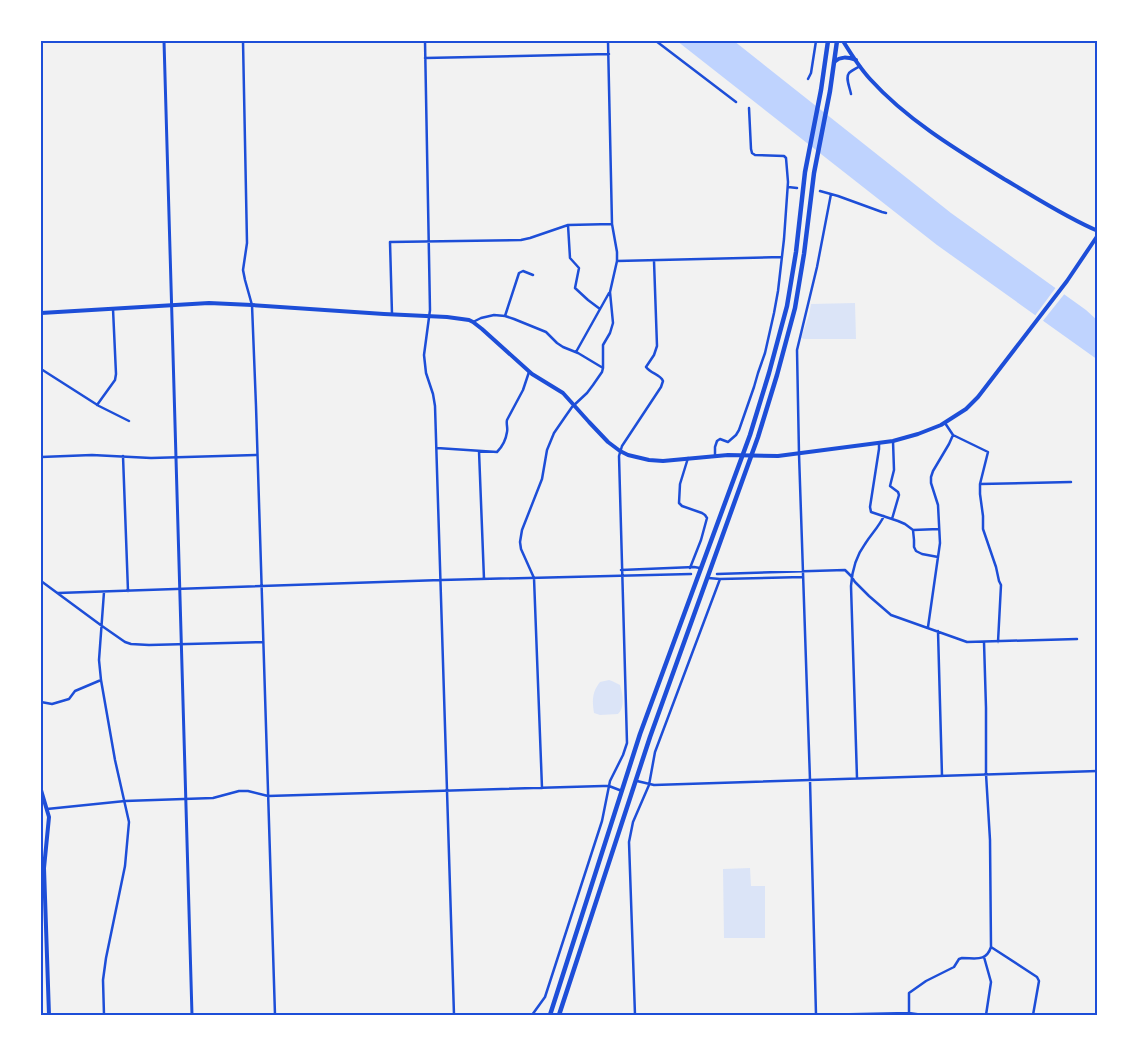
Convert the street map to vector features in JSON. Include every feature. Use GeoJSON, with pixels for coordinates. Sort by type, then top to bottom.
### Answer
{"type":"FeatureCollection","features":[{"type":"Feature","properties":{"kind":"highway"},"geometry":{"type":"LineString","coordinates":[[550,1015],[640,734],[743,455],[769,373],[787,306],[806,172],[828,41]]}},
{"type":"Feature","properties":{"kind":"highway"},"geometry":{"type":"LineString","coordinates":[[559,1015],[650,737],[764,419],[777,375],[795,308],[814,173],[830,92],[837,41]]}},
{"type":"Feature","properties":{"kind":"main road"},"geometry":{"type":"LineString","coordinates":[[843,41],[868,77],[884,94],[937,136],[1063,214],[1098,231]]}},
{"type":"Feature","properties":{"kind":"main road"},"geometry":{"type":"LineString","coordinates":[[834,62],[841,58],[856,60]]}},
{"type":"Feature","properties":{"kind":"main road"},"geometry":{"type":"LineString","coordinates":[[41,313],[209,303],[455,318],[473,322],[529,372],[559,390],[575,404],[599,433],[620,451],[631,456],[663,461],[715,456],[778,456],[893,441],[925,432],[946,423],[966,409],[978,397],[1067,280],[1098,235]]}},
{"type":"Feature","properties":{"kind":"main road"},"geometry":{"type":"LineString","coordinates":[[41,790],[48,817],[43,866],[50,1015]]}},
{"type":"Feature","properties":{"kind":"street"},"geometry":{"type":"LineString","coordinates":[[164,41],[192,1015]]}},
{"type":"Feature","properties":{"kind":"street"},"geometry":{"type":"LineString","coordinates":[[243,41],[247,243],[243,270],[252,305],[275,1015]]}},
{"type":"Feature","properties":{"kind":"street"},"geometry":{"type":"LineString","coordinates":[[425,41],[430,310],[424,364],[436,406],[454,1015]]}},
{"type":"Feature","properties":{"kind":"street"},"geometry":{"type":"LineString","coordinates":[[576,352],[610,292],[617,261],[612,224],[608,41]]}},
{"type":"Feature","properties":{"kind":"street"},"geometry":{"type":"LineString","coordinates":[[656,41],[736,102]]}},
{"type":"Feature","properties":{"kind":"street"},"geometry":{"type":"LineString","coordinates":[[808,79],[811,73],[816,41]]}},
{"type":"Feature","properties":{"kind":"street"},"geometry":{"type":"LineString","coordinates":[[425,58],[609,54]]}},
{"type":"Feature","properties":{"kind":"street"},"geometry":{"type":"LineString","coordinates":[[851,94],[848,75],[860,66]]}},
{"type":"Feature","properties":{"kind":"street"},"geometry":{"type":"LineString","coordinates":[[715,456],[717,441],[728,442],[737,433],[754,387],[765,353],[774,313],[782,257],[788,187],[786,158],[784,156],[758,156],[752,153],[749,108]]}},
{"type":"Feature","properties":{"kind":"street"},"geometry":{"type":"LineString","coordinates":[[788,187],[797,188]]}},
{"type":"Feature","properties":{"kind":"street"},"geometry":{"type":"LineString","coordinates":[[820,191],[886,213]]}},
{"type":"Feature","properties":{"kind":"street"},"geometry":{"type":"LineString","coordinates":[[831,194],[797,348],[815,1015],[909,1013],[923,1015]]}},
{"type":"Feature","properties":{"kind":"street"},"geometry":{"type":"LineString","coordinates":[[392,314],[390,242],[521,240],[568,225],[612,224]]}},
{"type":"Feature","properties":{"kind":"street"},"geometry":{"type":"LineString","coordinates":[[568,225],[570,258],[579,268],[575,288],[600,309]]}},
{"type":"Feature","properties":{"kind":"street"},"geometry":{"type":"LineString","coordinates":[[617,261],[782,257]]}},
{"type":"Feature","properties":{"kind":"street"},"geometry":{"type":"LineString","coordinates":[[532,1015],[545,997],[602,820],[608,786],[627,743],[618,457],[622,446],[661,387],[663,381],[646,367],[654,356],[657,346],[654,261]]}},
{"type":"Feature","properties":{"kind":"street"},"geometry":{"type":"LineString","coordinates":[[505,316],[519,273],[523,271],[533,275]]}},
{"type":"Feature","properties":{"kind":"street"},"geometry":{"type":"LineString","coordinates":[[542,788],[534,578],[521,549],[520,542],[522,530],[542,479],[547,450],[554,433],[575,404],[590,389],[604,368],[603,345],[613,323],[610,292]]}},
{"type":"Feature","properties":{"kind":"street"},"geometry":{"type":"LineString","coordinates":[[96,405],[114,380],[116,374],[113,309]]}},
{"type":"Feature","properties":{"kind":"street"},"geometry":{"type":"LineString","coordinates":[[473,322],[481,318],[505,316],[546,332],[563,347],[604,368]]}},
{"type":"Feature","properties":{"kind":"street"},"geometry":{"type":"LineString","coordinates":[[41,369],[96,405],[129,421]]}},
{"type":"Feature","properties":{"kind":"street"},"geometry":{"type":"LineString","coordinates":[[437,448],[497,452],[500,450],[507,433],[507,420],[524,390],[529,372]]}},
{"type":"Feature","properties":{"kind":"street"},"geometry":{"type":"LineString","coordinates":[[946,423],[953,435],[988,452],[980,484],[980,494],[983,529],[1001,585],[998,642]]}},
{"type":"Feature","properties":{"kind":"street"},"geometry":{"type":"LineString","coordinates":[[928,627],[940,543],[938,505],[931,478],[953,435]]}},
{"type":"Feature","properties":{"kind":"street"},"geometry":{"type":"LineString","coordinates":[[892,519],[899,495],[890,486],[894,470],[893,441]]}},
{"type":"Feature","properties":{"kind":"street"},"geometry":{"type":"LineString","coordinates":[[879,443],[871,512],[905,524],[913,530],[940,529]]}},
{"type":"Feature","properties":{"kind":"street"},"geometry":{"type":"LineString","coordinates":[[479,451],[484,579]]}},
{"type":"Feature","properties":{"kind":"street"},"geometry":{"type":"LineString","coordinates":[[41,457],[92,455],[151,458],[257,455]]}},
{"type":"Feature","properties":{"kind":"street"},"geometry":{"type":"LineString","coordinates":[[123,456],[128,591]]}},
{"type":"Feature","properties":{"kind":"street"},"geometry":{"type":"LineString","coordinates":[[688,458],[680,484],[679,503],[682,506],[702,513],[707,518],[690,568]]}},
{"type":"Feature","properties":{"kind":"street"},"geometry":{"type":"LineString","coordinates":[[980,484],[1071,482]]}},
{"type":"Feature","properties":{"kind":"street"},"geometry":{"type":"LineString","coordinates":[[857,778],[851,576],[861,551],[884,516]]}},
{"type":"Feature","properties":{"kind":"street"},"geometry":{"type":"LineString","coordinates":[[913,530],[914,549],[922,554],[938,557]]}},
{"type":"Feature","properties":{"kind":"street"},"geometry":{"type":"LineString","coordinates":[[621,570],[701,568]]}},
{"type":"Feature","properties":{"kind":"street"},"geometry":{"type":"LineString","coordinates":[[717,574],[845,570],[890,615],[967,642],[1077,639]]}},
{"type":"Feature","properties":{"kind":"street"},"geometry":{"type":"LineString","coordinates":[[58,593],[441,580],[691,574]]}},
{"type":"Feature","properties":{"kind":"street"},"geometry":{"type":"LineString","coordinates":[[707,578],[804,577]]}},
{"type":"Feature","properties":{"kind":"street"},"geometry":{"type":"LineString","coordinates":[[635,1015],[629,842],[632,822],[649,785],[655,752],[720,579]]}},
{"type":"Feature","properties":{"kind":"street"},"geometry":{"type":"LineString","coordinates":[[41,581],[125,642],[132,644],[263,642]]}},
{"type":"Feature","properties":{"kind":"street"},"geometry":{"type":"LineString","coordinates":[[104,592],[100,660],[101,680],[115,760],[129,822],[125,866],[103,980],[104,1015]]}},
{"type":"Feature","properties":{"kind":"street"},"geometry":{"type":"LineString","coordinates":[[938,631],[942,776]]}},
{"type":"Feature","properties":{"kind":"street"},"geometry":{"type":"LineString","coordinates":[[909,1013],[909,993],[926,981],[954,967],[959,959],[984,957],[989,954],[991,946],[984,642]]}},
{"type":"Feature","properties":{"kind":"street"},"geometry":{"type":"LineString","coordinates":[[41,702],[52,704],[69,699],[75,691],[101,680]]}},
{"type":"Feature","properties":{"kind":"street"},"geometry":{"type":"LineString","coordinates":[[636,780],[649,785],[1098,771]]}},
{"type":"Feature","properties":{"kind":"street"},"geometry":{"type":"LineString","coordinates":[[47,809],[125,801],[213,798],[248,790],[268,796],[608,786],[622,790]]}},
{"type":"Feature","properties":{"kind":"street"},"geometry":{"type":"LineString","coordinates":[[991,946],[1039,980],[1033,1015]]}},
{"type":"Feature","properties":{"kind":"street"},"geometry":{"type":"LineString","coordinates":[[984,957],[991,982],[986,1015]]}},
{"type":"Feature","properties":{"kind":"shaded area"},"geometry":{"type":"Polygon","coordinates":[[[855,303],[856,339],[801,338],[811,304],[855,303]]]}},
{"type":"Feature","properties":{"kind":"shaded area"},"geometry":{"type":"Polygon","coordinates":[[[609,680],[620,685],[623,701],[622,708],[618,714],[600,715],[594,713],[595,689],[600,682],[609,680]]]}},
{"type":"Feature","properties":{"kind":"shaded area"},"geometry":{"type":"Polygon","coordinates":[[[750,868],[751,886],[765,886],[765,938],[724,938],[723,869],[750,868]]]}},
{"type":"Feature","properties":{"kind":"water"},"geometry":{"type":"Polygon","coordinates":[[[677,41],[734,41],[951,213],[1086,310],[1098,321],[1098,360],[937,245],[677,41]]]}},
{"type":"Feature","properties":{"kind":"pier"},"geometry":{"type":"Polygon","coordinates":[[[1057,286],[1066,292],[1042,322],[1034,317],[1057,286]]]}}]}
